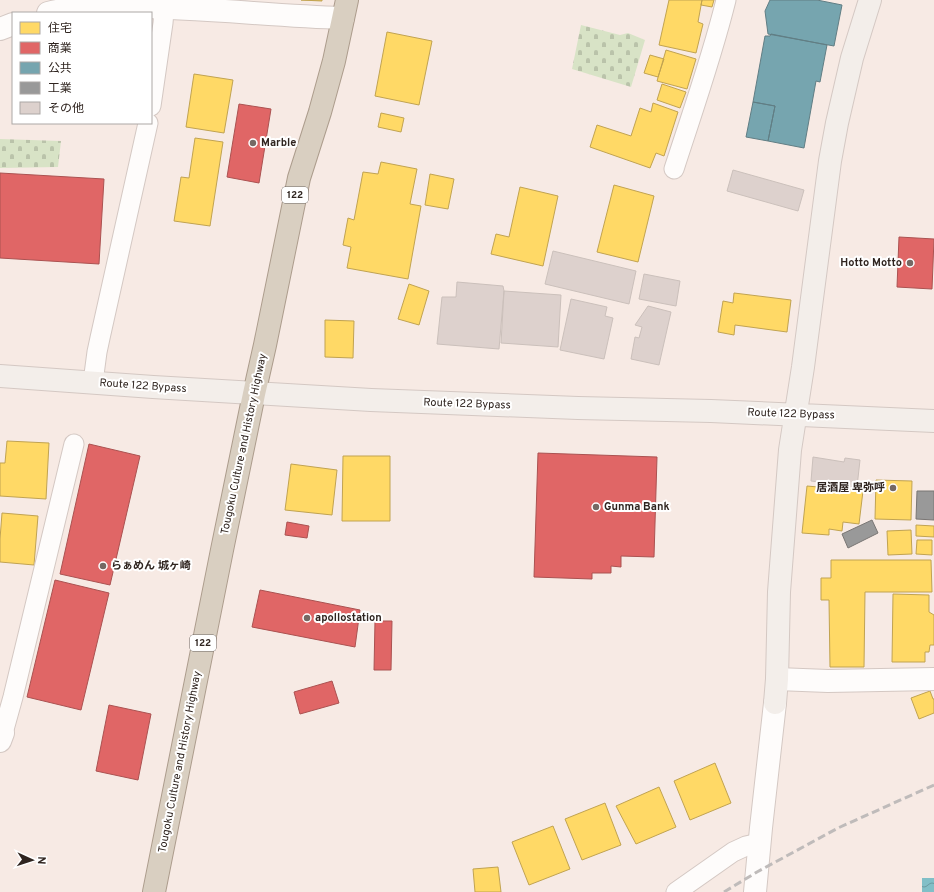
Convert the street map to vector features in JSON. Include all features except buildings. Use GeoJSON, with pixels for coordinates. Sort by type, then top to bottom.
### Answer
{"type":"FeatureCollection","features":[{"type":"Feature","properties":{"kind":"highway","name":"Tougoku Culture and History Highway"},"geometry":{"type":"LineString","coordinates":[[154,892],[203,644],[299,178],[320,112],[334,61],[345,9]]}},
{"type":"Feature","properties":{"kind":"street"},"geometry":{"type":"LineString","coordinates":[[755,892],[777,680],[779,592],[790,450],[803,367],[830,161],[852,58],[870,0]]}},
{"type":"Feature","properties":{"kind":"street"},"geometry":{"type":"LineString","coordinates":[[52,12],[85,7],[164,4],[294,16],[345,9]]}},
{"type":"Feature","properties":{"kind":"street"},"geometry":{"type":"LineString","coordinates":[[0,29],[12,24]]}},
{"type":"Feature","properties":{"kind":"street","name":"Route 122 Bypass"},"geometry":{"type":"LineString","coordinates":[[0,376],[254,394],[417,402],[795,414],[934,421]]}},
{"type":"Feature","properties":{"kind":"street"},"geometry":{"type":"LineString","coordinates":[[777,680],[828,681],[934,679]]}},
{"type":"Feature","properties":{"kind":"lane"},"geometry":{"type":"LineString","coordinates":[[674,169],[706,71],[726,0]]}},
{"type":"Feature","properties":{"kind":"lane"},"geometry":{"type":"LineString","coordinates":[[152,100],[164,23],[164,4]]}},
{"type":"Feature","properties":{"kind":"lane"},"geometry":{"type":"LineString","coordinates":[[93,382],[97,352],[148,124]]}},
{"type":"Feature","properties":{"kind":"lane"},"geometry":{"type":"LineString","coordinates":[[1,737],[13,697],[74,444]]}},
{"type":"Feature","properties":{"kind":"lane"},"geometry":{"type":"LineString","coordinates":[[676,892],[733,852],[746,846],[759,843]]}},
{"type":"Feature","properties":{"kind":"green space"},"geometry":{"type":"Polygon","coordinates":[[[581,25],[620,35],[628,33],[645,40],[631,87],[572,69],[581,25]]]}},
{"type":"Feature","properties":{"kind":"green space"},"geometry":{"type":"Polygon","coordinates":[[[0,139],[61,141],[58,167],[0,168],[0,139]]]}},
{"type":"Feature","properties":{"kind":"water"},"geometry":{"type":"Polygon","coordinates":[[[922,878],[934,878],[934,892],[922,892],[922,878]]]}},
{"type":"Feature","properties":{"kind":"railway"},"geometry":{"type":"LineString","coordinates":[[724,892],[757,872],[838,828],[934,785]]}},
{"type":"Feature","properties":{"kind":"place","name":"Marble"},"geometry":{"type":"Point","coordinates":[253,143]}},
{"type":"Feature","properties":{"kind":"place","name":"Hotto Motto"},"geometry":{"type":"Point","coordinates":[910,263]}},
{"type":"Feature","properties":{"kind":"place","name":"居酒屋 卑弥呼"},"geometry":{"type":"Point","coordinates":[893,488]}},
{"type":"Feature","properties":{"kind":"place","name":"Gunma Bank"},"geometry":{"type":"Point","coordinates":[596,507]}},
{"type":"Feature","properties":{"kind":"place","name":"らぁめん 城ヶ崎"},"geometry":{"type":"Point","coordinates":[103,566]}},
{"type":"Feature","properties":{"kind":"place","name":"apollostation"},"geometry":{"type":"Point","coordinates":[307,618]}}]}
